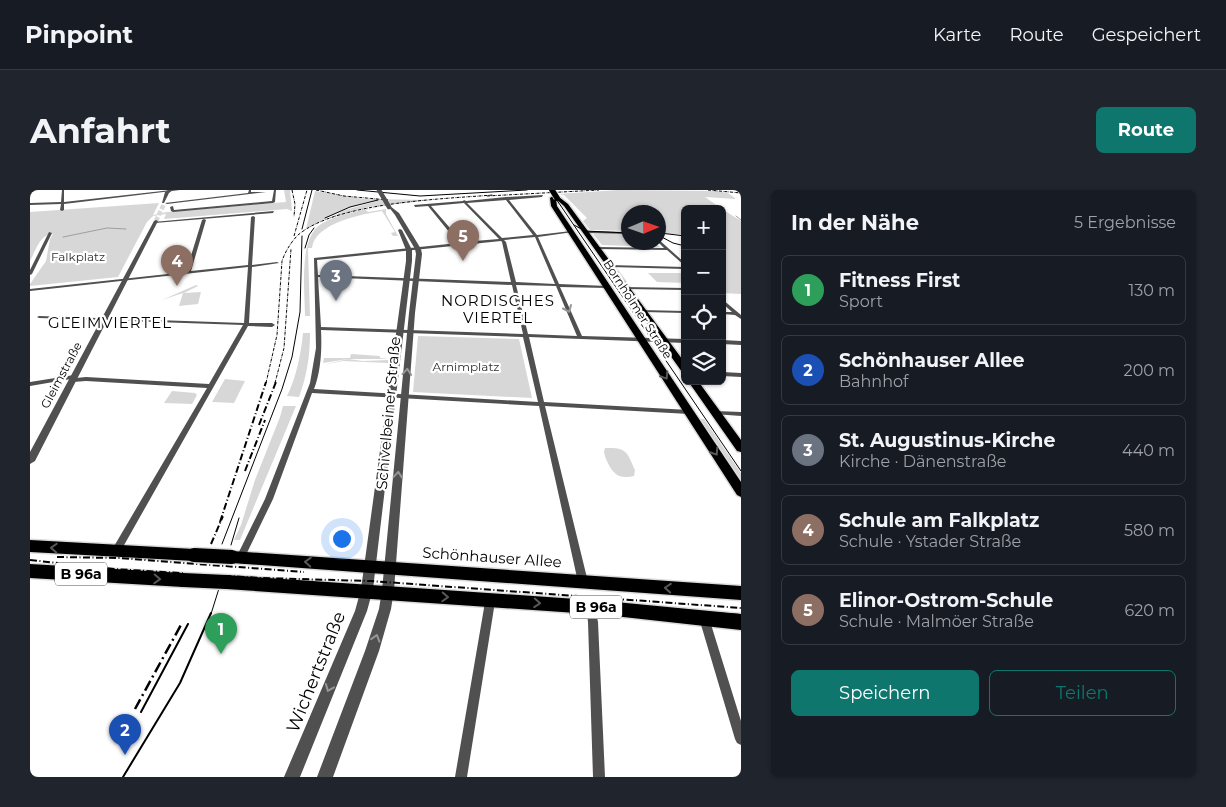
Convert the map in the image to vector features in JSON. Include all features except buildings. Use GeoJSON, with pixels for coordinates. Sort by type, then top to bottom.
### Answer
{"type":"FeatureCollection","features":[{"type":"Feature","properties":{"kind":"main road","name":"Bornholmer Straße"},"geometry":{"type":"LineString","coordinates":[[548,190],[555,198],[566,205],[681,365]]}},
{"type":"Feature","properties":{"kind":"main road","name":"Bornholmer Straße"},"geometry":{"type":"LineString","coordinates":[[552,190],[555,198],[554,206],[741,492]]}},
{"type":"Feature","properties":{"kind":"main road"},"geometry":{"type":"LineString","coordinates":[[571,232],[586,232]]}},
{"type":"Feature","properties":{"kind":"main road"},"geometry":{"type":"LineString","coordinates":[[696,385],[741,448]]}},
{"type":"Feature","properties":{"kind":"main road","name":"Schönhauser Allee"},"geometry":{"type":"LineString","coordinates":[[30,546],[236,557],[368,579],[389,580],[488,600],[704,616],[741,622]]}},
{"type":"Feature","properties":{"kind":"main road","name":"Schönhauser Allee"},"geometry":{"type":"LineString","coordinates":[[30,571],[226,582],[368,579],[583,582],[741,594]]}},
{"type":"Feature","properties":{"kind":"street"},"geometry":{"type":"LineString","coordinates":[[62,210],[63,190]]}},
{"type":"Feature","properties":{"kind":"street"},"geometry":{"type":"LineString","coordinates":[[165,203],[173,192],[170,190]]}},
{"type":"Feature","properties":{"kind":"street"},"geometry":{"type":"LineString","coordinates":[[30,204],[63,203],[179,190]]}},
{"type":"Feature","properties":{"kind":"street"},"geometry":{"type":"LineString","coordinates":[[379,190],[418,248]]}},
{"type":"Feature","properties":{"kind":"street"},"geometry":{"type":"LineString","coordinates":[[172,207],[173,211],[208,206],[273,202],[275,191],[270,192]]}},
{"type":"Feature","properties":{"kind":"street"},"geometry":{"type":"LineString","coordinates":[[165,203],[249,192],[265,192]]}},
{"type":"Feature","properties":{"kind":"street"},"geometry":{"type":"LineString","coordinates":[[244,205],[249,192]]}},
{"type":"Feature","properties":{"kind":"street"},"geometry":{"type":"LineString","coordinates":[[415,206],[542,196]]}},
{"type":"Feature","properties":{"kind":"street"},"geometry":{"type":"LineString","coordinates":[[208,206],[210,198]]}},
{"type":"Feature","properties":{"kind":"street"},"geometry":{"type":"LineString","coordinates":[[506,198],[536,236],[580,337]]}},
{"type":"Feature","properties":{"kind":"street"},"geometry":{"type":"LineString","coordinates":[[464,201],[502,240],[583,582]]}},
{"type":"Feature","properties":{"kind":"street"},"geometry":{"type":"LineString","coordinates":[[429,205],[460,244]]}},
{"type":"Feature","properties":{"kind":"street"},"geometry":{"type":"LineString","coordinates":[[392,211],[409,250]]}},
{"type":"Feature","properties":{"kind":"street"},"geometry":{"type":"LineString","coordinates":[[155,221],[273,212]]}},
{"type":"Feature","properties":{"kind":"street"},"geometry":{"type":"LineString","coordinates":[[116,551],[246,324],[253,217]]}},
{"type":"Feature","properties":{"kind":"street"},"geometry":{"type":"LineString","coordinates":[[188,273],[204,220]]}},
{"type":"Feature","properties":{"kind":"street","name":"Gleimstraße"},"geometry":{"type":"LineString","coordinates":[[30,461],[155,221]]}},
{"type":"Feature","properties":{"kind":"street"},"geometry":{"type":"LineString","coordinates":[[236,557],[269,499],[310,391],[319,348],[315,259],[571,232]]}},
{"type":"Feature","properties":{"kind":"street"},"geometry":{"type":"LineString","coordinates":[[586,232],[621,233]]}},
{"type":"Feature","properties":{"kind":"street"},"geometry":{"type":"LineString","coordinates":[[30,274],[50,233]]}},
{"type":"Feature","properties":{"kind":"street"},"geometry":{"type":"LineString","coordinates":[[360,247],[363,254]]}},
{"type":"Feature","properties":{"kind":"street","name":"Schivelbeiner Straße"},"geometry":{"type":"LineString","coordinates":[[389,580],[418,248]]}},
{"type":"Feature","properties":{"kind":"street"},"geometry":{"type":"LineString","coordinates":[[597,248],[668,249],[681,262]]}},
{"type":"Feature","properties":{"kind":"street","name":"Schivelbeiner Straße"},"geometry":{"type":"LineString","coordinates":[[368,579],[407,279],[409,250]]}},
{"type":"Feature","properties":{"kind":"street"},"geometry":{"type":"LineString","coordinates":[[30,290],[277,263]]}},
{"type":"Feature","properties":{"kind":"street"},"geometry":{"type":"LineString","coordinates":[[610,266],[681,266]]}},
{"type":"Feature","properties":{"kind":"street"},"geometry":{"type":"LineString","coordinates":[[316,276],[607,287]]}},
{"type":"Feature","properties":{"kind":"street"},"geometry":{"type":"LineString","coordinates":[[626,288],[681,289]]}},
{"type":"Feature","properties":{"kind":"street"},"geometry":{"type":"LineString","coordinates":[[726,304],[739,316]]}},
{"type":"Feature","properties":{"kind":"street"},"geometry":{"type":"LineString","coordinates":[[643,311],[681,312]]}},
{"type":"Feature","properties":{"kind":"street"},"geometry":{"type":"LineString","coordinates":[[726,314],[739,316]]}},
{"type":"Feature","properties":{"kind":"street"},"geometry":{"type":"LineString","coordinates":[[39,317],[272,325]]}},
{"type":"Feature","properties":{"kind":"street"},"geometry":{"type":"LineString","coordinates":[[318,328],[681,341]]}},
{"type":"Feature","properties":{"kind":"street"},"geometry":{"type":"LineString","coordinates":[[726,342],[741,343]]}},
{"type":"Feature","properties":{"kind":"street"},"geometry":{"type":"LineString","coordinates":[[726,374],[741,375]]}},
{"type":"Feature","properties":{"kind":"street"},"geometry":{"type":"LineString","coordinates":[[30,384],[86,379],[211,386]]}},
{"type":"Feature","properties":{"kind":"street"},"geometry":{"type":"LineString","coordinates":[[310,391],[689,412]]}},
{"type":"Feature","properties":{"kind":"street"},"geometry":{"type":"LineString","coordinates":[[716,413],[741,414]]}},
{"type":"Feature","properties":{"kind":"street","name":"Wichertstraße"},"geometry":{"type":"LineString","coordinates":[[292,777],[361,611],[368,579]]}},
{"type":"Feature","properties":{"kind":"street"},"geometry":{"type":"LineString","coordinates":[[325,777],[372,650],[389,580]]}},
{"type":"Feature","properties":{"kind":"street"},"geometry":{"type":"LineString","coordinates":[[461,777],[489,608],[488,600]]}},
{"type":"Feature","properties":{"kind":"street"},"geometry":{"type":"LineString","coordinates":[[591,607],[599,777]]}},
{"type":"Feature","properties":{"kind":"street"},"geometry":{"type":"LineString","coordinates":[[704,616],[741,739]]}},
{"type":"Feature","properties":{"kind":"green space","name":"Falkplatz"},"geometry":{"type":"Polygon","coordinates":[[[284,190],[290,190],[292,211],[287,209],[164,219],[166,214],[153,216],[147,222],[118,277],[30,286],[46,261],[50,239],[53,234],[42,240],[30,261],[30,212],[159,203],[153,215],[167,212],[286,202],[284,190]]]}},
{"type":"Feature","properties":{"kind":"green space"},"geometry":{"type":"Polygon","coordinates":[[[618,190],[716,191],[728,193],[736,199],[705,197],[716,205],[681,205],[681,235],[666,234],[666,205],[621,205],[621,231],[590,230],[583,221],[587,218],[564,195],[558,194],[618,190]]]}},
{"type":"Feature","properties":{"kind":"green space"},"geometry":{"type":"Polygon","coordinates":[[[315,191],[364,199],[432,200],[368,207],[327,219],[345,210],[377,201],[367,202],[340,211],[306,229],[315,191]]]}},
{"type":"Feature","properties":{"kind":"green space"},"geometry":{"type":"Polygon","coordinates":[[[384,206],[366,210],[368,212],[386,209],[386,214],[398,236],[393,236],[391,233],[395,232],[382,211],[352,217],[330,226],[315,239],[312,248],[308,248],[310,316],[305,316],[304,266],[309,241],[314,231],[321,224],[336,217],[352,212],[384,206]]]}},
{"type":"Feature","properties":{"kind":"green space"},"geometry":{"type":"Polygon","coordinates":[[[726,212],[741,221],[741,294],[726,293],[726,212]]]}},
{"type":"Feature","properties":{"kind":"green space"},"geometry":{"type":"Polygon","coordinates":[[[593,234],[621,234],[621,246],[602,245],[593,234]]]}},
{"type":"Feature","properties":{"kind":"green space"},"geometry":{"type":"Polygon","coordinates":[[[648,273],[681,273],[681,283],[657,282],[648,273]]]}},
{"type":"Feature","properties":{"kind":"green space"},"geometry":{"type":"Polygon","coordinates":[[[196,285],[198,286],[184,293],[201,292],[198,304],[179,306],[183,293],[162,300],[196,285]]]}},
{"type":"Feature","properties":{"kind":"green space"},"geometry":{"type":"Polygon","coordinates":[[[303,333],[310,333],[309,357],[304,381],[299,397],[287,396],[298,366],[303,333]]]}},
{"type":"Feature","properties":{"kind":"green space","name":"Arnimplatz"},"geometry":{"type":"Polygon","coordinates":[[[418,336],[519,339],[532,398],[413,392],[418,336]]]}},
{"type":"Feature","properties":{"kind":"green space"},"geometry":{"type":"Polygon","coordinates":[[[351,354],[380,356],[380,358],[389,359],[348,359],[323,363],[324,358],[350,358],[351,354]]]}},
{"type":"Feature","properties":{"kind":"green space"},"geometry":{"type":"Polygon","coordinates":[[[348,359],[363,361],[389,360],[388,363],[343,361],[323,365],[348,359]]]}},
{"type":"Feature","properties":{"kind":"green space"},"geometry":{"type":"Polygon","coordinates":[[[225,379],[245,381],[234,403],[212,402],[225,379]]]}},
{"type":"Feature","properties":{"kind":"green space"},"geometry":{"type":"Polygon","coordinates":[[[172,391],[195,393],[197,395],[192,404],[164,403],[172,391]]]}},
{"type":"Feature","properties":{"kind":"green space"},"geometry":{"type":"Polygon","coordinates":[[[283,406],[296,406],[240,540],[234,540],[241,525],[255,480],[283,406]]]}},
{"type":"Feature","properties":{"kind":"green space"},"geometry":{"type":"Polygon","coordinates":[[[697,419],[704,419],[741,473],[741,484],[697,419]]]}},
{"type":"Feature","properties":{"kind":"green space"},"geometry":{"type":"Polygon","coordinates":[[[605,448],[618,448],[625,452],[635,470],[634,476],[624,477],[613,472],[604,453],[605,448]]]}},
{"type":"Feature","properties":{"kind":"waterway"},"geometry":{"type":"LineString","coordinates":[[736,216],[741,220]]}},
{"type":"Feature","properties":{"kind":"waterway"},"geometry":{"type":"LineString","coordinates":[[63,237],[107,228],[126,229]]}},
{"type":"Feature","properties":{"kind":"tunnel"},"geometry":{"type":"LineString","coordinates":[[156,221],[164,204]]}},
{"type":"Feature","properties":{"kind":"tram line"},"geometry":{"type":"LineString","coordinates":[[302,229],[312,190]]}},
{"type":"Feature","properties":{"kind":"tram line"},"geometry":{"type":"LineString","coordinates":[[357,190],[420,196],[527,190]]}},
{"type":"Feature","properties":{"kind":"tram line"},"geometry":{"type":"LineString","coordinates":[[550,190],[741,471]]}},
{"type":"Feature","properties":{"kind":"tram line"},"geometry":{"type":"LineString","coordinates":[[325,218],[350,207],[378,200]]}},
{"type":"Feature","properties":{"kind":"tram line"},"geometry":{"type":"LineString","coordinates":[[574,225],[585,231],[621,233]]}},
{"type":"Feature","properties":{"kind":"tram line"},"geometry":{"type":"LineString","coordinates":[[305,248],[309,235],[314,228]]}},
{"type":"Feature","properties":{"kind":"tram line"},"geometry":{"type":"LineString","coordinates":[[666,234],[681,236]]}},
{"type":"Feature","properties":{"kind":"tram line"},"geometry":{"type":"LineString","coordinates":[[222,544],[282,389],[292,357],[300,312],[302,236]]}},
{"type":"Feature","properties":{"kind":"tram line"},"geometry":{"type":"LineString","coordinates":[[666,239],[681,245]]}},
{"type":"Feature","properties":{"kind":"tram line"},"geometry":{"type":"LineString","coordinates":[[231,545],[239,518]]}},
{"type":"Feature","properties":{"kind":"tram line"},"geometry":{"type":"LineString","coordinates":[[30,550],[478,577],[741,598]]}},
{"type":"Feature","properties":{"kind":"tram line"},"geometry":{"type":"LineString","coordinates":[[30,567],[604,604],[727,614]]}},
{"type":"Feature","properties":{"kind":"tram line"},"geometry":{"type":"LineString","coordinates":[[211,614],[221,582]]}},
{"type":"Feature","properties":{"kind":"tram line"},"geometry":{"type":"LineString","coordinates":[[123,777],[180,683],[211,613]]}},
{"type":"Feature","properties":{"kind":"tram line"},"geometry":{"type":"LineString","coordinates":[[712,613],[741,615]]}},
{"type":"Feature","properties":{"kind":"tram line"},"geometry":{"type":"LineString","coordinates":[[141,712],[188,624]]}},
{"type":"Feature","properties":{"kind":"railway"},"geometry":{"type":"LineString","coordinates":[[292,190],[295,204],[294,217]]}},
{"type":"Feature","properties":{"kind":"railway"},"geometry":{"type":"LineString","coordinates":[[294,236],[307,190]]}},
{"type":"Feature","properties":{"kind":"railway"},"geometry":{"type":"LineString","coordinates":[[316,190],[344,196],[388,200]]}},
{"type":"Feature","properties":{"kind":"railway"},"geometry":{"type":"LineString","coordinates":[[487,196],[599,190]]}},
{"type":"Feature","properties":{"kind":"railway"},"geometry":{"type":"LineString","coordinates":[[708,190],[741,193]]}},
{"type":"Feature","properties":{"kind":"railway"},"geometry":{"type":"LineString","coordinates":[[266,383],[277,335],[282,261],[288,247],[298,235],[316,224],[338,215],[364,209],[391,204],[493,195]]}},
{"type":"Feature","properties":{"kind":"railway"},"geometry":{"type":"LineString","coordinates":[[275,383],[284,348],[291,249]]}},
{"type":"Feature","properties":{"kind":"railway"},"geometry":{"type":"LineString","coordinates":[[220,522],[266,382]]}},
{"type":"Feature","properties":{"kind":"railway"},"geometry":{"type":"LineString","coordinates":[[259,425],[276,382]]}},
{"type":"Feature","properties":{"kind":"railway"},"geometry":{"type":"LineString","coordinates":[[245,471],[265,420]]}},
{"type":"Feature","properties":{"kind":"railway"},"geometry":{"type":"LineString","coordinates":[[211,544],[223,516]]}},
{"type":"Feature","properties":{"kind":"railway"},"geometry":{"type":"LineString","coordinates":[[57,557],[118,558],[304,572]]}},
{"type":"Feature","properties":{"kind":"railway"},"geometry":{"type":"LineString","coordinates":[[30,560],[114,569],[261,578],[371,581],[741,608]]}},
{"type":"Feature","properties":{"kind":"railway"},"geometry":{"type":"LineString","coordinates":[[135,709],[182,623]]}},
{"type":"Feature","properties":{"kind":"place","name":"Elinor-Ostrom-Schule"},"geometry":{"type":"Point","coordinates":[463,261]}},
{"type":"Feature","properties":{"kind":"place","name":"Schule am Falkplatz"},"geometry":{"type":"Point","coordinates":[177,286]}},
{"type":"Feature","properties":{"kind":"place","name":"St. Augustinus-Kirche"},"geometry":{"type":"Point","coordinates":[336,301]}},
{"type":"Feature","properties":{"kind":"place","name":"Fitness First"},"geometry":{"type":"Point","coordinates":[221,654]}},
{"type":"Feature","properties":{"kind":"place","name":"Schönhauser Allee"},"geometry":{"type":"Point","coordinates":[125,755]}},
{"type":"Feature","properties":{"kind":"district","name":"NORDISCHES VIERTEL"},"geometry":{"type":"Point","coordinates":[498,308]}},
{"type":"Feature","properties":{"kind":"district","name":"GLEIMVIERTEL"},"geometry":{"type":"Point","coordinates":[110,322]}}]}
